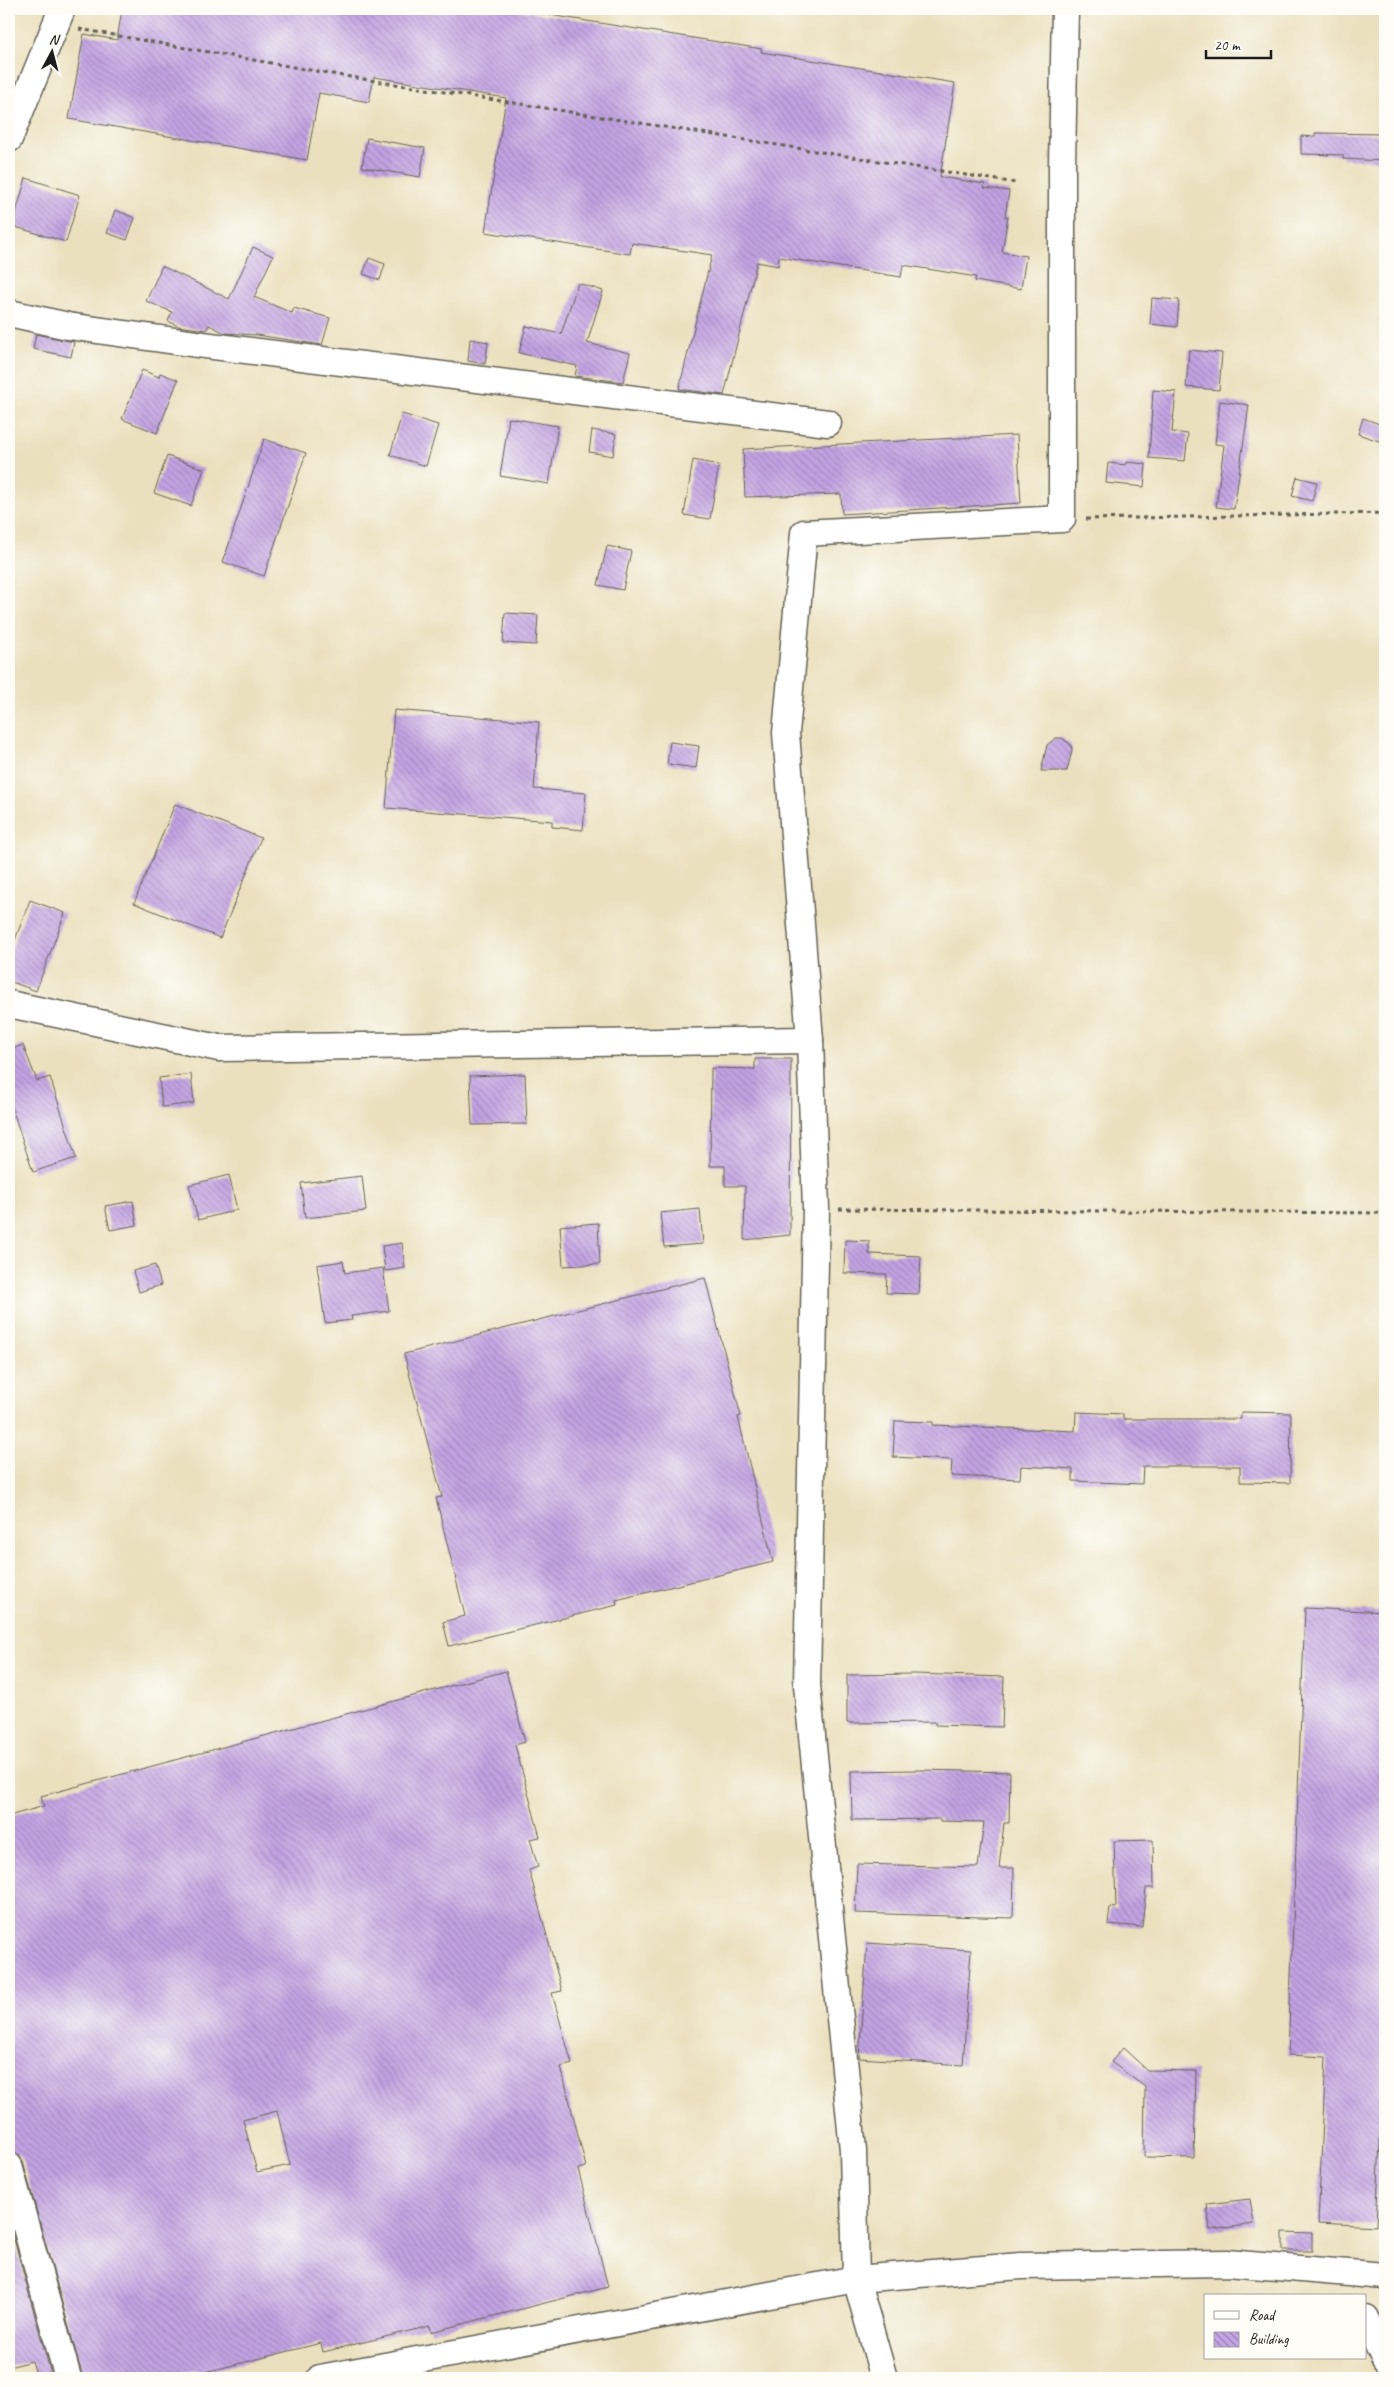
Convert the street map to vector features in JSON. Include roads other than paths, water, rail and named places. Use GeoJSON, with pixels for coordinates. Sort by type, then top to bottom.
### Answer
{"type":"FeatureCollection","features":[{"type":"Feature","properties":{"kind":"street"},"geometry":{"type":"LineString","coordinates":[[884,2378],[856,2279],[853,2150],[807,1685],[816,1209],[810,1040],[786,733],[804,533],[1062,519],[1062,165],[1065,9]]}},
{"type":"Feature","properties":{"kind":"street"},"geometry":{"type":"LineString","coordinates":[[9,136],[59,17]]}},
{"type":"Feature","properties":{"kind":"street"},"geometry":{"type":"LineString","coordinates":[[9,313],[68,326],[204,345],[828,423]]}},
{"type":"Feature","properties":{"kind":"street"},"geometry":{"type":"LineString","coordinates":[[9,1004],[219,1048],[810,1040]]}},
{"type":"Feature","properties":{"kind":"street"},"geometry":{"type":"LineString","coordinates":[[9,2166],[68,2378]]}},
{"type":"Feature","properties":{"kind":"street"},"geometry":{"type":"LineString","coordinates":[[320,2378],[856,2279],[1021,2266],[1227,2263],[1350,2285],[1385,2276]]}},
{"type":"Feature","properties":{"kind":"street"},"geometry":{"type":"LineString","coordinates":[[1366,2320],[1385,2360]]}}]}
